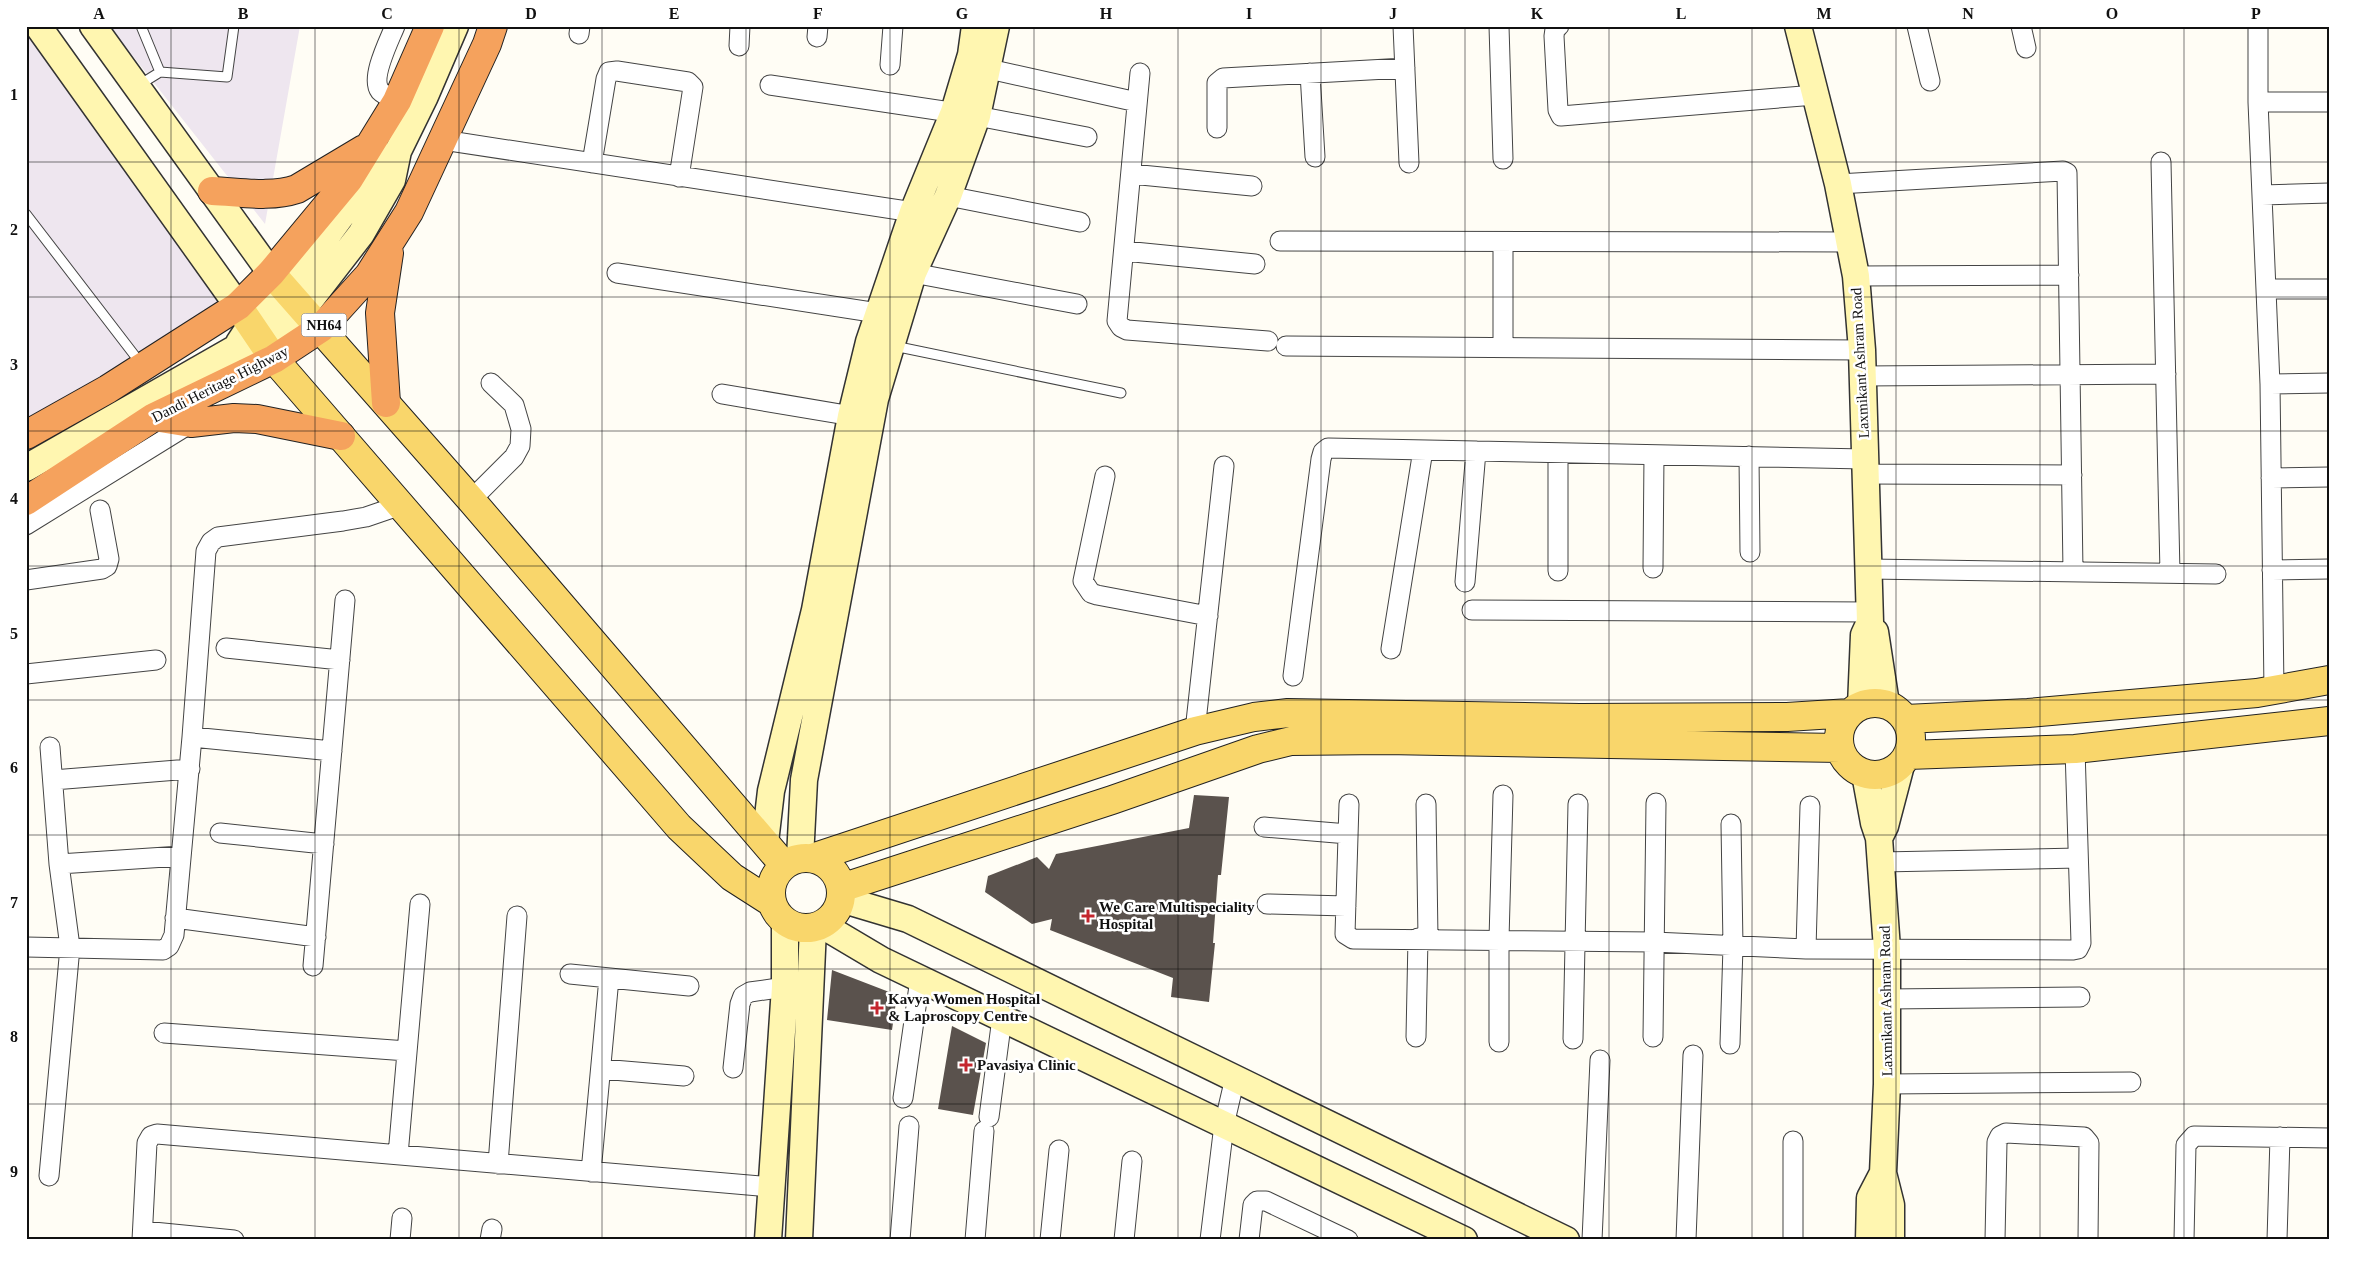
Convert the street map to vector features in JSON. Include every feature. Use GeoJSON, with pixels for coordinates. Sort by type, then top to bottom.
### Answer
{"type":"FeatureCollection","features":[{"type":"Feature","properties":{"kind":"highway","name":"NH64"},"geometry":{"type":"LineString","coordinates":[[26,435],[143,367],[256,333],[295,300],[349,179],[397,100],[430,26]]}},
{"type":"Feature","properties":{"kind":"highway","name":"Dandi Heritage Highway"},"geometry":{"type":"LineString","coordinates":[[26,501],[154,416],[295,300],[369,275],[409,212],[487,44],[492,26]]}},
{"type":"Feature","properties":{"kind":"highway"},"geometry":{"type":"LineString","coordinates":[[212,191],[285,193],[297,189],[369,147]]}},
{"type":"Feature","properties":{"kind":"highway"},"geometry":{"type":"LineString","coordinates":[[386,403],[380,313],[391,241]]}},
{"type":"Feature","properties":{"kind":"highway"},"geometry":{"type":"LineString","coordinates":[[154,416],[191,423],[234,418],[257,419],[341,436]]}},
{"type":"Feature","properties":{"kind":"main road"},"geometry":{"type":"LineString","coordinates":[[256,333],[341,436],[679,827],[732,877],[778,912],[793,927],[817,927],[834,914],[841,894],[838,878],[831,869],[799,861],[765,842],[471,500],[295,300]]}},
{"type":"Feature","properties":{"kind":"main road"},"geometry":{"type":"LineString","coordinates":[[778,912],[772,882],[777,872],[799,861],[1195,731],[1254,717],[1288,713],[1589,718],[1786,717],[1876,710],[2028,713],[2257,693],[2329,680]]}},
{"type":"Feature","properties":{"kind":"main road"},"geometry":{"type":"LineString","coordinates":[[1876,710],[1911,730],[1912,743],[1905,760],[1890,772],[1878,775],[1865,774],[1854,768],[1845,759],[1840,748],[1839,735],[1843,723],[1876,710]]}},
{"type":"Feature","properties":{"kind":"main road"},"geometry":{"type":"LineString","coordinates":[[1905,760],[2075,749],[2329,721]]}},
{"type":"Feature","properties":{"kind":"main road"},"geometry":{"type":"LineString","coordinates":[[841,894],[1272,744],[1291,741],[1385,740],[1840,748]]}},
{"type":"Feature","properties":{"kind":"street"},"geometry":{"type":"LineString","coordinates":[[26,468],[236,348],[256,333],[38,26]]}},
{"type":"Feature","properties":{"kind":"street"},"geometry":{"type":"LineString","coordinates":[[93,26],[212,191],[295,300],[376,170],[398,151],[426,96],[455,26]]}},
{"type":"Feature","properties":{"kind":"street"},"geometry":{"type":"LineString","coordinates":[[394,26],[376,77],[377,86],[381,93],[397,100]]}},
{"type":"Feature","properties":{"kind":"street"},"geometry":{"type":"LineString","coordinates":[[739,46],[740,26]]}},
{"type":"Feature","properties":{"kind":"street"},"geometry":{"type":"LineString","coordinates":[[890,65],[893,26]]}},
{"type":"Feature","properties":{"kind":"street"},"geometry":{"type":"LineString","coordinates":[[799,861],[804,780],[861,418],[890,346],[889,315],[913,274],[948,196],[966,114],[975,26]]}},
{"type":"Feature","properties":{"kind":"street"},"geometry":{"type":"LineString","coordinates":[[765,842],[771,791],[913,212],[988,69],[996,26]]}},
{"type":"Feature","properties":{"kind":"street"},"geometry":{"type":"LineString","coordinates":[[1403,26],[1408,163]]}},
{"type":"Feature","properties":{"kind":"street"},"geometry":{"type":"LineString","coordinates":[[1499,26],[1503,159]]}},
{"type":"Feature","properties":{"kind":"street"},"geometry":{"type":"LineString","coordinates":[[1559,26],[1555,29],[1554,36],[1558,110],[1560,116],[1815,95]]}},
{"type":"Feature","properties":{"kind":"street","name":"Laxmikant Ashram Road"},"geometry":{"type":"LineString","coordinates":[[1798,26],[1838,184],[1856,276],[1862,350],[1869,569],[1870,617],[1864,635],[1876,710]]}},
{"type":"Feature","properties":{"kind":"street"},"geometry":{"type":"LineString","coordinates":[[1916,26],[1930,81]]}},
{"type":"Feature","properties":{"kind":"street"},"geometry":{"type":"LineString","coordinates":[[2021,26],[2026,48]]}},
{"type":"Feature","properties":{"kind":"street"},"geometry":{"type":"LineString","coordinates":[[2258,26],[2258,102],[2270,384],[2274,690]]}},
{"type":"Feature","properties":{"kind":"street"},"geometry":{"type":"LineString","coordinates":[[1217,128],[1219,80],[1405,68]]}},
{"type":"Feature","properties":{"kind":"street"},"geometry":{"type":"LineString","coordinates":[[988,69],[1137,102]]}},
{"type":"Feature","properties":{"kind":"street"},"geometry":{"type":"LineString","coordinates":[[592,163],[606,79],[609,72],[626,72],[688,82],[693,87],[694,94],[680,176]]}},
{"type":"Feature","properties":{"kind":"street"},"geometry":{"type":"LineString","coordinates":[[1140,73],[1117,321],[1121,327],[1277,343],[1862,350]]}},
{"type":"Feature","properties":{"kind":"street"},"geometry":{"type":"LineString","coordinates":[[1310,73],[1315,157]]}},
{"type":"Feature","properties":{"kind":"street"},"geometry":{"type":"LineString","coordinates":[[770,85],[966,114],[1087,137]]}},
{"type":"Feature","properties":{"kind":"street"},"geometry":{"type":"LineString","coordinates":[[2258,102],[2329,102]]}},
{"type":"Feature","properties":{"kind":"street"},"geometry":{"type":"LineString","coordinates":[[444,140],[913,212]]}},
{"type":"Feature","properties":{"kind":"street"},"geometry":{"type":"LineString","coordinates":[[2161,162],[2170,573]]}},
{"type":"Feature","properties":{"kind":"street"},"geometry":{"type":"LineString","coordinates":[[1838,184],[2063,171],[2068,176],[2073,572]]}},
{"type":"Feature","properties":{"kind":"street"},"geometry":{"type":"LineString","coordinates":[[1131,174],[1252,186]]}},
{"type":"Feature","properties":{"kind":"street"},"geometry":{"type":"LineString","coordinates":[[2262,195],[2329,193]]}},
{"type":"Feature","properties":{"kind":"street"},"geometry":{"type":"LineString","coordinates":[[948,196],[1080,222]]}},
{"type":"Feature","properties":{"kind":"street"},"geometry":{"type":"LineString","coordinates":[[1280,242],[1850,242]]}},
{"type":"Feature","properties":{"kind":"street"},"geometry":{"type":"LineString","coordinates":[[1503,242],[1503,347]]}},
{"type":"Feature","properties":{"kind":"street"},"geometry":{"type":"LineString","coordinates":[[1124,251],[1255,264]]}},
{"type":"Feature","properties":{"kind":"street"},"geometry":{"type":"LineString","coordinates":[[618,273],[889,315]]}},
{"type":"Feature","properties":{"kind":"street"},"geometry":{"type":"LineString","coordinates":[[913,274],[1077,304]]}},
{"type":"Feature","properties":{"kind":"street"},"geometry":{"type":"LineString","coordinates":[[1856,276],[2069,275]]}},
{"type":"Feature","properties":{"kind":"street"},"geometry":{"type":"LineString","coordinates":[[2266,289],[2329,289]]}},
{"type":"Feature","properties":{"kind":"street"},"geometry":{"type":"LineString","coordinates":[[1863,376],[2166,374]]}},
{"type":"Feature","properties":{"kind":"street"},"geometry":{"type":"LineString","coordinates":[[471,500],[514,457],[520,446],[521,429],[514,405],[491,383]]}},
{"type":"Feature","properties":{"kind":"street"},"geometry":{"type":"LineString","coordinates":[[2270,384],[2329,383]]}},
{"type":"Feature","properties":{"kind":"street"},"geometry":{"type":"LineString","coordinates":[[722,394],[861,418]]}},
{"type":"Feature","properties":{"kind":"street"},"geometry":{"type":"LineString","coordinates":[[26,525],[191,423]]}},
{"type":"Feature","properties":{"kind":"street"},"geometry":{"type":"LineString","coordinates":[[1293,676],[1322,452],[1328,448],[1749,456],[1865,466],[2072,475]]}},
{"type":"Feature","properties":{"kind":"street"},"geometry":{"type":"LineString","coordinates":[[1392,649],[1423,450]]}},
{"type":"Feature","properties":{"kind":"street"},"geometry":{"type":"LineString","coordinates":[[1465,582],[1476,451]]}},
{"type":"Feature","properties":{"kind":"street"},"geometry":{"type":"LineString","coordinates":[[1558,453],[1558,571]]}},
{"type":"Feature","properties":{"kind":"street"},"geometry":{"type":"LineString","coordinates":[[1653,568],[1654,455]]}},
{"type":"Feature","properties":{"kind":"street"},"geometry":{"type":"LineString","coordinates":[[1749,456],[1750,552]]}},
{"type":"Feature","properties":{"kind":"street"},"geometry":{"type":"LineString","coordinates":[[1195,731],[1224,466]]}},
{"type":"Feature","properties":{"kind":"street"},"geometry":{"type":"LineString","coordinates":[[1105,476],[1083,581],[1086,587],[1097,595],[1208,616]]}},
{"type":"Feature","properties":{"kind":"street"},"geometry":{"type":"LineString","coordinates":[[2271,478],[2329,477]]}},
{"type":"Feature","properties":{"kind":"street"},"geometry":{"type":"LineString","coordinates":[[26,947],[70,946],[163,950],[170,946],[174,935],[190,769],[206,551],[211,542],[218,537],[366,517],[401,505]]}},
{"type":"Feature","properties":{"kind":"street"},"geometry":{"type":"LineString","coordinates":[[26,580],[102,569],[107,566],[109,559],[100,510]]}},
{"type":"Feature","properties":{"kind":"street"},"geometry":{"type":"LineString","coordinates":[[1869,569],[2216,574]]}},
{"type":"Feature","properties":{"kind":"street"},"geometry":{"type":"LineString","coordinates":[[2272,570],[2329,569]]}},
{"type":"Feature","properties":{"kind":"street"},"geometry":{"type":"LineString","coordinates":[[313,966],[345,600]]}},
{"type":"Feature","properties":{"kind":"street"},"geometry":{"type":"LineString","coordinates":[[1472,610],[1870,617]]}},
{"type":"Feature","properties":{"kind":"street"},"geometry":{"type":"LineString","coordinates":[[226,648],[340,660]]}},
{"type":"Feature","properties":{"kind":"street"},"geometry":{"type":"LineString","coordinates":[[26,674],[156,660]]}},
{"type":"Feature","properties":{"kind":"street"},"geometry":{"type":"LineString","coordinates":[[192,737],[332,751]]}},
{"type":"Feature","properties":{"kind":"street"},"geometry":{"type":"LineString","coordinates":[[49,1176],[70,946],[59,864],[50,747]]}},
{"type":"Feature","properties":{"kind":"street"},"geometry":{"type":"LineString","coordinates":[[1349,804],[1345,934],[1348,937],[1654,942],[1806,949],[2078,949],[2081,943],[2075,749]]}},
{"type":"Feature","properties":{"kind":"street","name":"Laxmikant Ashram Road"},"geometry":{"type":"LineString","coordinates":[[1891,1240],[1891,1205],[1883,1173],[1887,1084],[1887,949],[1880,850],[1885,826],[1905,760]]}},
{"type":"Feature","properties":{"kind":"street"},"geometry":{"type":"LineString","coordinates":[[52,780],[190,769]]}},
{"type":"Feature","properties":{"kind":"street"},"geometry":{"type":"LineString","coordinates":[[1865,774],[1880,850],[2078,858]]}},
{"type":"Feature","properties":{"kind":"street"},"geometry":{"type":"LineString","coordinates":[[1500,1042],[1499,939],[1503,795]]}},
{"type":"Feature","properties":{"kind":"street"},"geometry":{"type":"LineString","coordinates":[[1416,1037],[1423,938],[1426,804]]}},
{"type":"Feature","properties":{"kind":"street"},"geometry":{"type":"LineString","coordinates":[[1573,1039],[1578,804]]}},
{"type":"Feature","properties":{"kind":"street"},"geometry":{"type":"LineString","coordinates":[[1653,1037],[1656,804]]}},
{"type":"Feature","properties":{"kind":"street"},"geometry":{"type":"LineString","coordinates":[[1806,949],[1810,806]]}},
{"type":"Feature","properties":{"kind":"street"},"geometry":{"type":"LineString","coordinates":[[1730,1044],[1733,946],[1731,824]]}},
{"type":"Feature","properties":{"kind":"street"},"geometry":{"type":"LineString","coordinates":[[1264,827],[1348,834]]}},
{"type":"Feature","properties":{"kind":"street"},"geometry":{"type":"LineString","coordinates":[[220,833],[324,844]]}},
{"type":"Feature","properties":{"kind":"street"},"geometry":{"type":"LineString","coordinates":[[59,864],[182,856]]}},
{"type":"Feature","properties":{"kind":"street"},"geometry":{"type":"LineString","coordinates":[[841,894],[908,919],[1566,1240]]}},
{"type":"Feature","properties":{"kind":"street"},"geometry":{"type":"LineString","coordinates":[[398,1155],[420,904]]}},
{"type":"Feature","properties":{"kind":"street"},"geometry":{"type":"LineString","coordinates":[[1267,904],[1346,906]]}},
{"type":"Feature","properties":{"kind":"street"},"geometry":{"type":"LineString","coordinates":[[768,1240],[785,987],[778,912]]}},
{"type":"Feature","properties":{"kind":"street"},"geometry":{"type":"LineString","coordinates":[[498,1164],[517,916]]}},
{"type":"Feature","properties":{"kind":"street"},"geometry":{"type":"LineString","coordinates":[[175,918],[316,937]]}},
{"type":"Feature","properties":{"kind":"street"},"geometry":{"type":"LineString","coordinates":[[798,1240],[817,927],[881,960],[1454,1238]]}},
{"type":"Feature","properties":{"kind":"street"},"geometry":{"type":"LineString","coordinates":[[570,974],[689,986]]}},
{"type":"Feature","properties":{"kind":"street"},"geometry":{"type":"LineString","coordinates":[[591,1172],[609,978]]}},
{"type":"Feature","properties":{"kind":"street"},"geometry":{"type":"LineString","coordinates":[[903,1098],[920,979]]}},
{"type":"Feature","properties":{"kind":"street"},"geometry":{"type":"LineString","coordinates":[[733,1068],[740,1004],[743,996],[750,992],[785,987]]}},
{"type":"Feature","properties":{"kind":"street"},"geometry":{"type":"LineString","coordinates":[[1887,999],[2080,997]]}},
{"type":"Feature","properties":{"kind":"street"},"geometry":{"type":"LineString","coordinates":[[975,1240],[987,1124],[1002,1018]]}},
{"type":"Feature","properties":{"kind":"street"},"geometry":{"type":"LineString","coordinates":[[164,1033],[407,1051]]}},
{"type":"Feature","properties":{"kind":"street"},"geometry":{"type":"LineString","coordinates":[[1686,1240],[1693,1056]]}},
{"type":"Feature","properties":{"kind":"street"},"geometry":{"type":"LineString","coordinates":[[1592,1240],[1600,1060]]}},
{"type":"Feature","properties":{"kind":"street"},"geometry":{"type":"LineString","coordinates":[[600,1069],[684,1076]]}},
{"type":"Feature","properties":{"kind":"street"},"geometry":{"type":"LineString","coordinates":[[1210,1240],[1224,1125],[1235,1078]]}},
{"type":"Feature","properties":{"kind":"street"},"geometry":{"type":"LineString","coordinates":[[1887,1084],[2131,1082]]}},
{"type":"Feature","properties":{"kind":"street"},"geometry":{"type":"LineString","coordinates":[[900,1240],[910,1126]]}},
{"type":"Feature","properties":{"kind":"street"},"geometry":{"type":"LineString","coordinates":[[1995,1240],[1997,1142],[2000,1136],[2006,1133],[2084,1137],[2087,1140],[2089,1143],[2088,1240]]}},
{"type":"Feature","properties":{"kind":"street"},"geometry":{"type":"LineString","coordinates":[[234,1240],[142,1235],[147,1143],[151,1136],[157,1134],[771,1187]]}},
{"type":"Feature","properties":{"kind":"street"},"geometry":{"type":"LineString","coordinates":[[2184,1240],[2186,1145],[2194,1136],[2329,1138]]}},
{"type":"Feature","properties":{"kind":"street"},"geometry":{"type":"LineString","coordinates":[[2277,1240],[2280,1137]]}},
{"type":"Feature","properties":{"kind":"street"},"geometry":{"type":"LineString","coordinates":[[1793,1140],[1793,1240]]}},
{"type":"Feature","properties":{"kind":"street"},"geometry":{"type":"LineString","coordinates":[[1050,1240],[1059,1150]]}},
{"type":"Feature","properties":{"kind":"street"},"geometry":{"type":"LineString","coordinates":[[1124,1240],[1132,1161]]}},
{"type":"Feature","properties":{"kind":"street"},"geometry":{"type":"LineString","coordinates":[[1869,1240],[1870,1198],[1883,1173]]}},
{"type":"Feature","properties":{"kind":"street"},"geometry":{"type":"LineString","coordinates":[[1248,1240],[1250,1211],[1257,1201],[1266,1201],[1337,1237]]}},
{"type":"Feature","properties":{"kind":"street"},"geometry":{"type":"LineString","coordinates":[[400,1240],[402,1218]]}},
{"type":"Feature","properties":{"kind":"lane"},"geometry":{"type":"LineString","coordinates":[[141,26],[160,72]]}},
{"type":"Feature","properties":{"kind":"lane"},"geometry":{"type":"LineString","coordinates":[[137,86],[160,72],[227,78],[234,26]]}},
{"type":"Feature","properties":{"kind":"lane"},"geometry":{"type":"LineString","coordinates":[[26,214],[143,367]]}},
{"type":"Feature","properties":{"kind":"lane"},"geometry":{"type":"LineString","coordinates":[[890,346],[1121,393]]}},
{"type":"Feature","properties":{"kind":"shaded area"},"geometry":{"type":"Polygon","coordinates":[[[26,26],[226,302],[26,424],[26,26]]]}},
{"type":"Feature","properties":{"kind":"shaded area"},"geometry":{"type":"Polygon","coordinates":[[[110,26],[300,26],[265,224],[121,41],[110,26]]]}},
{"type":"Feature","properties":{"kind":"building"},"geometry":{"type":"Polygon","coordinates":[[[1194,795],[1229,797],[1221,875],[1218,875],[1213,943],[1215,943],[1209,1002],[1171,997],[1173,978],[1050,930],[1052,919],[1032,924],[985,892],[988,876],[1037,857],[1049,869],[1056,854],[1189,828],[1194,795]]]}},
{"type":"Feature","properties":{"kind":"building"},"geometry":{"type":"Polygon","coordinates":[[[832,970],[897,995],[892,1030],[827,1020],[832,970]]]}},
{"type":"Feature","properties":{"kind":"building"},"geometry":{"type":"Polygon","coordinates":[[[952,1026],[986,1043],[973,1115],[938,1109],[952,1026]]]}},
{"type":"Feature","properties":{"kind":"place","name":"We Care Multispeciality Hospital"},"geometry":{"type":"Point","coordinates":[1088,916]}},
{"type":"Feature","properties":{"kind":"place","name":"Kavya Women Hospital & Laproscopy Centre"},"geometry":{"type":"Point","coordinates":[877,1008]}},
{"type":"Feature","properties":{"kind":"place","name":"Pavasiya Clinic"},"geometry":{"type":"Point","coordinates":[966,1065]}}]}
